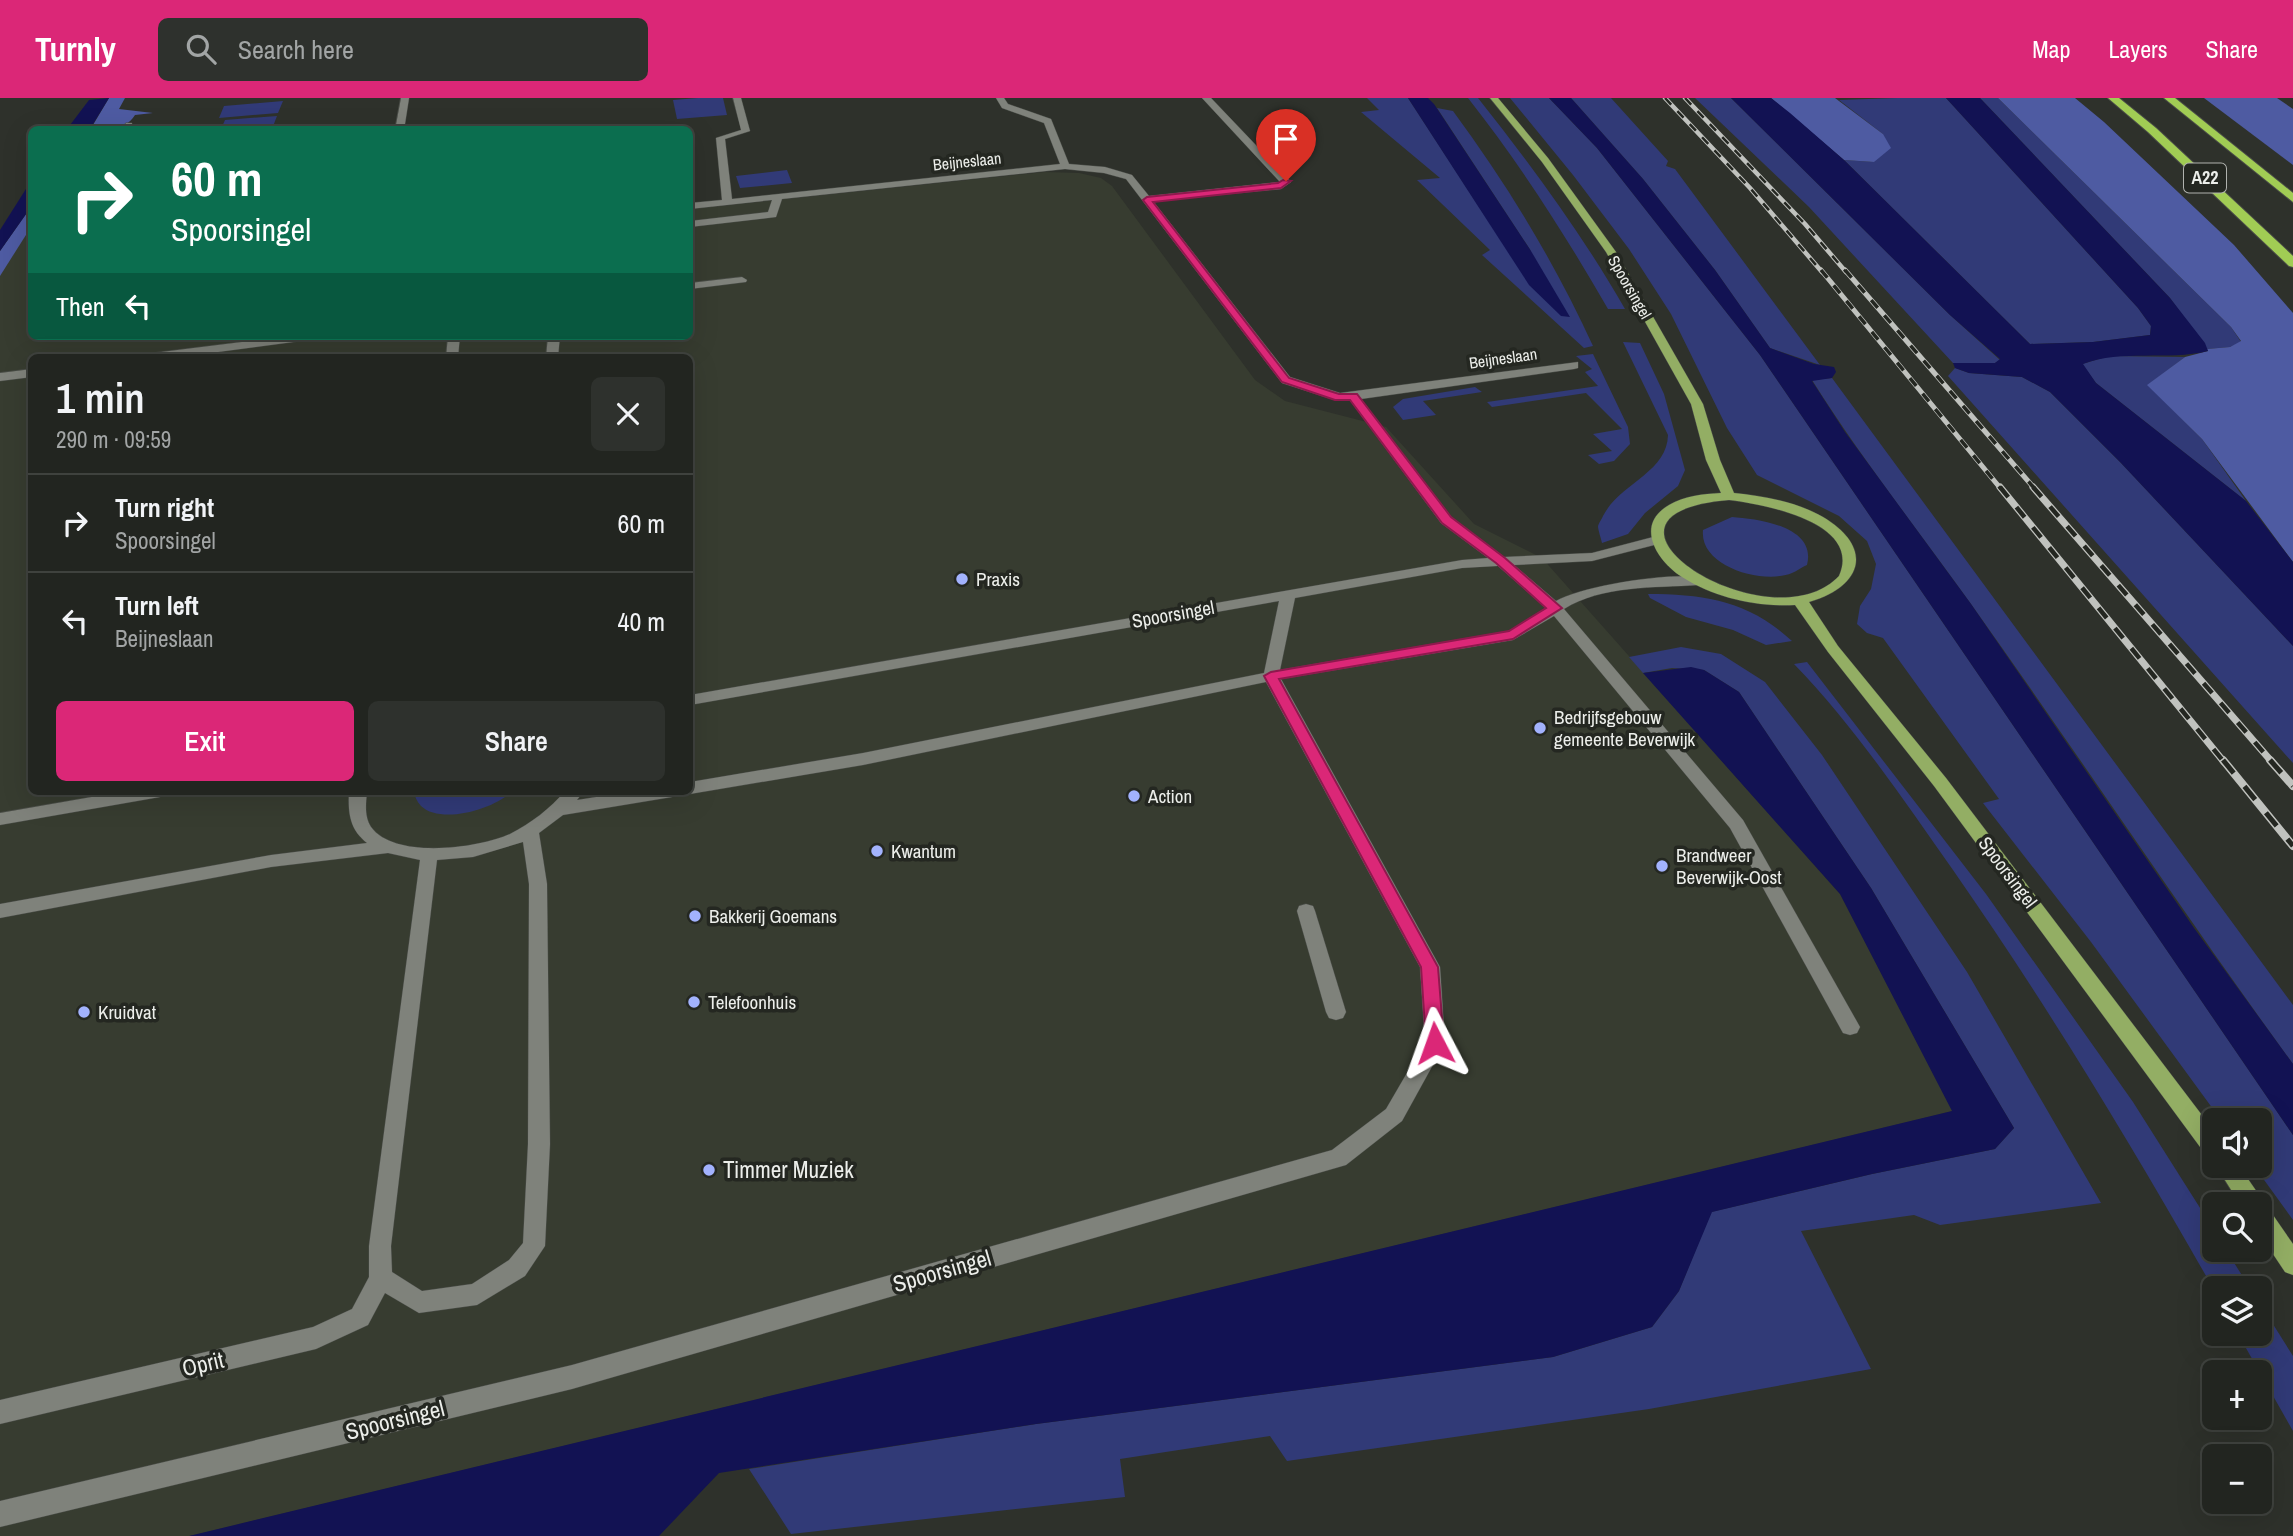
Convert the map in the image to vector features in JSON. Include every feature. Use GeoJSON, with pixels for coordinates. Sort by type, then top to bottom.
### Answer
{"type":"FeatureCollection","features":[{"type":"Feature","properties":{"kind":"highway","name":"A22"},"geometry":{"type":"LineString","coordinates":[[2113,98],[2192,166],[2293,263]]}},
{"type":"Feature","properties":{"kind":"highway","name":"A22"},"geometry":{"type":"LineString","coordinates":[[2169,98],[2293,200]]}},
{"type":"Feature","properties":{"kind":"main road","name":"Spoorsingel"},"geometry":{"type":"LineString","coordinates":[[1494,98],[1545,160],[1611,253],[1697,404],[1713,460],[1729,496]]}},
{"type":"Feature","properties":{"kind":"main road"},"geometry":{"type":"LineString","coordinates":[[1729,496],[1760,499],[1807,515],[1836,534],[1848,551],[1850,567],[1842,582],[1825,593],[1799,600],[1748,597],[1698,581],[1669,560],[1657,540],[1659,522],[1674,508],[1698,498],[1729,496]]}},
{"type":"Feature","properties":{"kind":"main road","name":"Spoorsingel"},"geometry":{"type":"LineString","coordinates":[[1799,600],[1833,649],[1949,793],[2202,1132]]}},
{"type":"Feature","properties":{"kind":"main road"},"geometry":{"type":"LineString","coordinates":[[2272,1233],[2293,1265]]}},
{"type":"Feature","properties":{"kind":"street"},"geometry":{"type":"LineString","coordinates":[[400,126],[405,98]]}},
{"type":"Feature","properties":{"kind":"street"},"geometry":{"type":"LineString","coordinates":[[727,201],[720,138],[746,131],[737,98]]}},
{"type":"Feature","properties":{"kind":"street"},"geometry":{"type":"LineString","coordinates":[[1000,98],[1005,106],[1048,121],[1065,166]]}},
{"type":"Feature","properties":{"kind":"street"},"geometry":{"type":"LineString","coordinates":[[1147,200],[1281,186],[1286,181],[1206,98]]}},
{"type":"Feature","properties":{"kind":"street","name":"Beijneslaan"},"geometry":{"type":"LineString","coordinates":[[693,206],[1065,166],[1105,170],[1129,177],[1286,380],[1339,397],[1574,365]]}},
{"type":"Feature","properties":{"kind":"street"},"geometry":{"type":"LineString","coordinates":[[693,224],[772,215],[778,196]]}},
{"type":"Feature","properties":{"kind":"street"},"geometry":{"type":"LineString","coordinates":[[693,286],[742,280]]}},
{"type":"Feature","properties":{"kind":"street"},"geometry":{"type":"LineString","coordinates":[[176,354],[285,340]]}},
{"type":"Feature","properties":{"kind":"street"},"geometry":{"type":"LineString","coordinates":[[0,377],[28,374]]}},
{"type":"Feature","properties":{"kind":"street"},"geometry":{"type":"LineString","coordinates":[[1353,396],[1446,520],[1555,608],[1737,824],[1850,1027]]}},
{"type":"Feature","properties":{"kind":"street","name":"Spoorsingel"},"geometry":{"type":"LineString","coordinates":[[693,699],[1462,565],[1592,557],[1657,540]]}},
{"type":"Feature","properties":{"kind":"street"},"geometry":{"type":"LineString","coordinates":[[693,788],[863,760],[1271,676],[1513,635],[1567,601],[1620,586],[1698,581]]}},
{"type":"Feature","properties":{"kind":"street"},"geometry":{"type":"LineString","coordinates":[[1271,676],[1288,595]]}},
{"type":"Feature","properties":{"kind":"street","name":"Spoorsingel"},"geometry":{"type":"LineString","coordinates":[[0,1514],[572,1377],[1338,1158],[1394,1115],[1435,1043],[1430,967],[1271,676]]}},
{"type":"Feature","properties":{"kind":"street"},"geometry":{"type":"LineString","coordinates":[[0,819],[137,795]]}},
{"type":"Feature","properties":{"kind":"street"},"geometry":{"type":"LineString","coordinates":[[357,795],[355,806],[362,828],[382,846],[413,855],[429,856],[492,847],[530,831],[560,809],[572,795]]}},
{"type":"Feature","properties":{"kind":"street"},"geometry":{"type":"LineString","coordinates":[[560,809],[647,795]]}},
{"type":"Feature","properties":{"kind":"street"},"geometry":{"type":"LineString","coordinates":[[429,856],[380,1246],[381,1278],[419,1302],[477,1294],[517,1268],[534,1246],[539,1144],[538,898],[530,831]]}},
{"type":"Feature","properties":{"kind":"street"},"geometry":{"type":"LineString","coordinates":[[0,911],[271,861],[388,847]]}},
{"type":"Feature","properties":{"kind":"street"},"geometry":{"type":"LineString","coordinates":[[1306,911],[1336,1012]]}},
{"type":"Feature","properties":{"kind":"street","name":"Oprit"},"geometry":{"type":"LineString","coordinates":[[0,1412],[316,1338],[360,1317],[381,1278]]}},
{"type":"Feature","properties":{"kind":"shaded area"},"geometry":{"type":"Polygon","coordinates":[[[109,98],[125,98],[119,109],[153,113],[135,115],[123,126],[92,126],[109,98]]]}},
{"type":"Feature","properties":{"kind":"shaded area"},"geometry":{"type":"Polygon","coordinates":[[[109,98],[92,126],[69,126],[89,100],[109,98]]]}},
{"type":"Feature","properties":{"kind":"shaded area"},"geometry":{"type":"Polygon","coordinates":[[[723,98],[727,115],[677,119],[673,100],[723,98]]]}},
{"type":"Feature","properties":{"kind":"shaded area"},"geometry":{"type":"Polygon","coordinates":[[[1367,98],[1408,98],[1485,216],[1531,251],[1437,108],[1453,111],[1529,225],[1593,346],[1584,348],[1482,255],[1490,250],[1417,180],[1440,178],[1361,112],[1379,110],[1367,98]]]}},
{"type":"Feature","properties":{"kind":"shaded area"},"geometry":{"type":"Polygon","coordinates":[[[1408,98],[1428,98],[1434,104],[1531,251],[1570,317],[1561,316],[1529,285],[1408,98]]]}},
{"type":"Feature","properties":{"kind":"shaded area"},"geometry":{"type":"Polygon","coordinates":[[[1468,98],[1478,98],[1537,175],[1574,227],[1625,309],[1608,309],[1542,201],[1468,98]]]}},
{"type":"Feature","properties":{"kind":"shaded area"},"geometry":{"type":"Polygon","coordinates":[[[1510,98],[1549,98],[1597,148],[1760,355],[2293,1135],[2293,1220],[2263,1178],[2272,1178],[2272,1108],[2212,1108],[2091,942],[1983,803],[1999,799],[1883,638],[1867,633],[1857,624],[1860,606],[1871,589],[1876,564],[1867,541],[1839,516],[1757,475],[1727,428],[1671,314],[1629,249],[1510,98]]]}},
{"type":"Feature","properties":{"kind":"shaded area"},"geometry":{"type":"Polygon","coordinates":[[[1549,98],[1571,98],[1643,179],[1715,270],[1770,348],[1814,364],[1834,367],[1836,372],[1832,378],[1812,381],[1845,432],[1971,604],[2194,928],[2293,1064],[2293,1135],[1760,355],[1597,148],[1549,98]]]}},
{"type":"Feature","properties":{"kind":"shaded area"},"geometry":{"type":"Polygon","coordinates":[[[1571,98],[1611,98],[1668,161],[1666,166],[1675,169],[1820,365],[1770,348],[1715,270],[1643,179],[1571,98]]]}},
{"type":"Feature","properties":{"kind":"shaded area"},"geometry":{"type":"Polygon","coordinates":[[[1695,98],[1731,98],[1950,315],[2000,360],[1995,363],[1953,363],[1809,207],[1695,98]]]}},
{"type":"Feature","properties":{"kind":"shaded area"},"geometry":{"type":"Polygon","coordinates":[[[1731,98],[1771,98],[1790,113],[1844,160],[2030,344],[2093,342],[2150,335],[2151,326],[2138,308],[1946,98],[1980,98],[2170,298],[2205,343],[2208,351],[2192,354],[2113,357],[2083,364],[2096,383],[2246,501],[2293,562],[2293,646],[2121,463],[2050,392],[2022,377],[1969,373],[1955,368],[1953,363],[1995,363],[2000,359],[1950,315],[1731,98]]]}},
{"type":"Feature","properties":{"kind":"shaded area"},"geometry":{"type":"Polygon","coordinates":[[[1771,98],[1835,98],[1883,134],[1891,148],[1874,162],[1844,160],[1771,98]]]}},
{"type":"Feature","properties":{"kind":"shaded area"},"geometry":{"type":"Polygon","coordinates":[[[1946,98],[2138,308],[2151,326],[2150,335],[2093,342],[2030,344],[1844,160],[1874,162],[1883,134],[1839,100],[1946,98]]]}},
{"type":"Feature","properties":{"kind":"shaded area"},"geometry":{"type":"Polygon","coordinates":[[[1980,98],[1998,98],[2231,327],[2241,342],[2230,347],[2207,349],[2170,298],[1980,98]]]}},
{"type":"Feature","properties":{"kind":"shaded area"},"geometry":{"type":"Polygon","coordinates":[[[1998,98],[2075,98],[2234,245],[2293,313],[2293,562],[2202,439],[2147,385],[2185,357],[2208,351],[2207,349],[2230,347],[2241,341],[2231,327],[1998,98]]]}},
{"type":"Feature","properties":{"kind":"shaded area"},"geometry":{"type":"Polygon","coordinates":[[[2204,98],[2277,98],[2293,109],[2293,165],[2204,98]]]}},
{"type":"Feature","properties":{"kind":"shaded area"},"geometry":{"type":"Polygon","coordinates":[[[283,101],[278,113],[219,118],[224,106],[283,101]]]}},
{"type":"Feature","properties":{"kind":"shaded area"},"geometry":{"type":"Polygon","coordinates":[[[277,116],[273,126],[222,126],[225,120],[277,116]]]}},
{"type":"Feature","properties":{"kind":"shaded area"},"geometry":{"type":"Polygon","coordinates":[[[787,170],[792,183],[740,188],[736,176],[787,170]]]}},
{"type":"Feature","properties":{"kind":"shaded area"},"geometry":{"type":"Polygon","coordinates":[[[1045,172],[1079,173],[1101,178],[1112,186],[1255,380],[1285,401],[1386,427],[1474,524],[1542,558],[1840,894],[1953,1111],[190,1536],[0,1536],[0,264],[28,225],[28,340],[693,340],[693,209],[1045,172]]]}},
{"type":"Feature","properties":{"kind":"shaded area"},"geometry":{"type":"Polygon","coordinates":[[[28,186],[28,211],[0,251],[0,230],[28,186]]]}},
{"type":"Feature","properties":{"kind":"shaded area"},"geometry":{"type":"Polygon","coordinates":[[[28,211],[28,232],[0,276],[0,251],[28,211]]]}},
{"type":"Feature","properties":{"kind":"shaded area"},"geometry":{"type":"Polygon","coordinates":[[[1623,342],[1640,343],[1664,394],[1685,470],[1678,486],[1645,513],[1628,534],[1602,543],[1598,526],[1603,516],[1620,495],[1660,459],[1666,448],[1668,435],[1623,342]]]}},
{"type":"Feature","properties":{"kind":"shaded area"},"geometry":{"type":"Polygon","coordinates":[[[1593,354],[1628,427],[1630,444],[1614,461],[1599,464],[1588,455],[1612,451],[1593,434],[1622,429],[1586,393],[1492,407],[1487,402],[1598,386],[1585,372],[1592,369],[1576,356],[1593,354]]]}},
{"type":"Feature","properties":{"kind":"shaded area"},"geometry":{"type":"Polygon","coordinates":[[[2109,356],[2185,357],[2148,385],[2202,439],[2246,501],[2096,383],[2082,364],[2109,356]]]}},
{"type":"Feature","properties":{"kind":"shaded area"},"geometry":{"type":"Polygon","coordinates":[[[1955,368],[1969,373],[2022,377],[2050,392],[2121,463],[2293,646],[2293,763],[1948,376],[1955,368]]]}},
{"type":"Feature","properties":{"kind":"shaded area"},"geometry":{"type":"Polygon","coordinates":[[[1832,378],[2293,1005],[2293,1064],[1971,604],[1850,438],[1812,380],[1832,378]]]}},
{"type":"Feature","properties":{"kind":"shaded area"},"geometry":{"type":"Polygon","coordinates":[[[1475,387],[1482,392],[1423,401],[1436,415],[1403,420],[1393,407],[1403,399],[1475,387]]]}},
{"type":"Feature","properties":{"kind":"shaded area"},"geometry":{"type":"Polygon","coordinates":[[[1732,517],[1770,523],[1795,533],[1808,552],[1807,565],[1792,573],[1766,577],[1736,570],[1722,563],[1711,554],[1705,543],[1703,530],[1732,517]]]}},
{"type":"Feature","properties":{"kind":"shaded area"},"geometry":{"type":"Polygon","coordinates":[[[1648,594],[1688,596],[1725,602],[1759,617],[1792,641],[1766,645],[1733,630],[1686,617],[1650,598],[1648,594]]]}},
{"type":"Feature","properties":{"kind":"shaded area"},"geometry":{"type":"Polygon","coordinates":[[[1681,647],[1721,654],[1765,682],[1822,755],[1967,972],[2101,1203],[1940,1225],[1914,1215],[1801,1231],[1871,1369],[1649,1409],[1287,1461],[1270,1436],[1120,1459],[1125,1497],[791,1534],[749,1469],[1036,1424],[1553,1357],[1652,1327],[1679,1291],[1711,1212],[1872,1174],[1995,1149],[2014,1128],[1871,888],[1739,692],[1704,670],[1672,668],[1643,673],[1629,657],[1681,647]]]}},
{"type":"Feature","properties":{"kind":"shaded area"},"geometry":{"type":"Polygon","coordinates":[[[1807,662],[1986,894],[2133,1102],[2202,1211],[2202,1262],[2234,1262],[2242,1276],[2206,1276],[2088,1077],[1988,921],[1877,764],[1837,712],[1794,664],[1807,662]]]}},
{"type":"Feature","properties":{"kind":"shaded area"},"geometry":{"type":"Polygon","coordinates":[[[1691,667],[1704,670],[1739,692],[1871,888],[2014,1128],[1995,1149],[1872,1174],[1712,1212],[1679,1291],[1652,1327],[1553,1357],[1036,1424],[719,1473],[659,1536],[189,1536],[1952,1111],[1840,894],[1643,673],[1691,667]]]}},
{"type":"Feature","properties":{"kind":"shaded area"},"geometry":{"type":"Polygon","coordinates":[[[414,795],[507,795],[481,809],[454,814],[430,812],[414,795]]]}},
{"type":"Feature","properties":{"kind":"shaded area"},"geometry":{"type":"Polygon","coordinates":[[[2272,1323],[2293,1356],[2293,1431],[2272,1394],[2272,1360],[2253,1360],[2245,1346],[2272,1346],[2272,1323]]]}},
{"type":"Feature","properties":{"kind":"railway"},"geometry":{"type":"LineString","coordinates":[[1665,98],[1750,188],[1822,272]]}},
{"type":"Feature","properties":{"kind":"railway"},"geometry":{"type":"LineString","coordinates":[[1685,98],[1805,224],[1846,272]]}},
{"type":"Feature","properties":{"kind":"railway"},"geometry":{"type":"LineString","coordinates":[[1821,270],[2001,489]]}},
{"type":"Feature","properties":{"kind":"railway"},"geometry":{"type":"LineString","coordinates":[[1845,270],[2035,489]]}},
{"type":"Feature","properties":{"kind":"railway"},"geometry":{"type":"LineString","coordinates":[[2000,487],[2224,762]]}},
{"type":"Feature","properties":{"kind":"railway"},"geometry":{"type":"LineString","coordinates":[[2033,487],[2272,762]]}},
{"type":"Feature","properties":{"kind":"railway"},"geometry":{"type":"LineString","coordinates":[[2223,760],[2293,846]]}},
{"type":"Feature","properties":{"kind":"railway"},"geometry":{"type":"LineString","coordinates":[[2270,760],[2293,786]]}},
{"type":"Feature","properties":{"kind":"place","name":"Praxis"},"geometry":{"type":"Point","coordinates":[962,579]}},
{"type":"Feature","properties":{"kind":"place","name":"Bedrijfsgebouw gemeente Beverwijk"},"geometry":{"type":"Point","coordinates":[1540,728]}},
{"type":"Feature","properties":{"kind":"place","name":"Action"},"geometry":{"type":"Point","coordinates":[1134,796]}},
{"type":"Feature","properties":{"kind":"place","name":"Kwantum"},"geometry":{"type":"Point","coordinates":[877,851]}},
{"type":"Feature","properties":{"kind":"place","name":"Brandweer Beverwijk-Oost"},"geometry":{"type":"Point","coordinates":[1662,866]}},
{"type":"Feature","properties":{"kind":"place","name":"Bakkerij Goemans"},"geometry":{"type":"Point","coordinates":[695,916]}},
{"type":"Feature","properties":{"kind":"place","name":"Telefoonhuis"},"geometry":{"type":"Point","coordinates":[694,1002]}},
{"type":"Feature","properties":{"kind":"place","name":"Kruidvat"},"geometry":{"type":"Point","coordinates":[84,1012]}},
{"type":"Feature","properties":{"kind":"place","name":"Timmer Muziek"},"geometry":{"type":"Point","coordinates":[709,1170]}},
{"type":"Feature","properties":{"kind":"route"},"geometry":{"type":"LineString","coordinates":[[1286,181],[1281,186],[1147,200],[1286,380],[1339,397],[1353,396],[1405,469],[1446,520],[1555,608],[1513,635],[1271,676],[1430,967],[1435,1043]]}}]}
